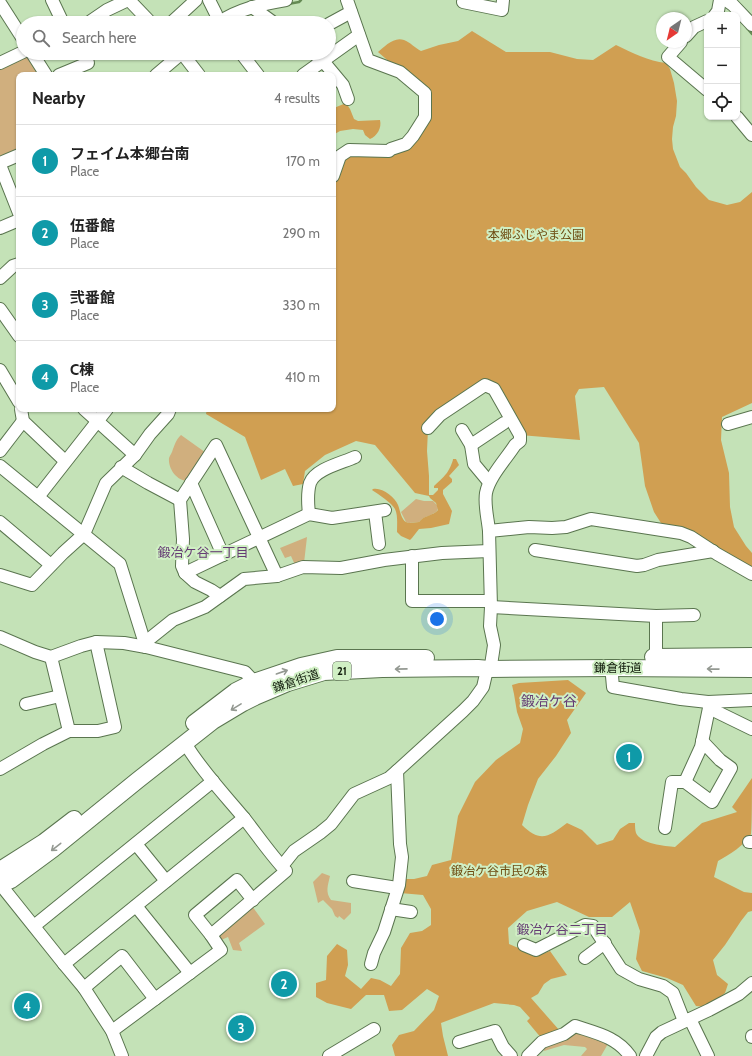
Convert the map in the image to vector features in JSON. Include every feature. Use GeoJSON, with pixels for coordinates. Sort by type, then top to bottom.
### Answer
{"type":"FeatureCollection","features":[{"type":"Feature","properties":{"kind":"main road","name":"鎌倉街道"},"geometry":{"type":"LineString","coordinates":[[0,881],[44,842],[204,714],[236,691],[288,683],[324,672],[382,669],[478,668],[491,664],[656,657],[752,656]]}},
{"type":"Feature","properties":{"kind":"main road","name":"鎌倉街道"},"geometry":{"type":"LineString","coordinates":[[491,664],[612,668],[752,669]]}},
{"type":"Feature","properties":{"kind":"main road","name":"鎌倉街道"},"geometry":{"type":"LineString","coordinates":[[0,881],[11,880],[53,849],[213,721],[243,703],[259,687]]}},
{"type":"Feature","properties":{"kind":"street"},"geometry":{"type":"LineString","coordinates":[[52,0],[60,16]]}},
{"type":"Feature","properties":{"kind":"street"},"geometry":{"type":"LineString","coordinates":[[94,16],[104,5],[128,0],[144,16]]}},
{"type":"Feature","properties":{"kind":"street"},"geometry":{"type":"LineString","coordinates":[[179,16],[196,0]]}},
{"type":"Feature","properties":{"kind":"street"},"geometry":{"type":"LineString","coordinates":[[209,0],[216,16]]}},
{"type":"Feature","properties":{"kind":"street"},"geometry":{"type":"LineString","coordinates":[[229,16],[260,4],[286,0]]}},
{"type":"Feature","properties":{"kind":"street"},"geometry":{"type":"LineString","coordinates":[[336,167],[340,156],[349,150],[389,151],[406,144],[425,117],[425,93],[400,72],[368,60],[346,0]]}},
{"type":"Feature","properties":{"kind":"street"},"geometry":{"type":"LineString","coordinates":[[463,2],[478,2],[502,10],[503,0]]}},
{"type":"Feature","properties":{"kind":"street"},"geometry":{"type":"LineString","coordinates":[[726,0],[733,5],[752,25]]}},
{"type":"Feature","properties":{"kind":"street"},"geometry":{"type":"LineString","coordinates":[[0,3],[16,28]]}},
{"type":"Feature","properties":{"kind":"street"},"geometry":{"type":"LineString","coordinates":[[260,4],[269,16]]}},
{"type":"Feature","properties":{"kind":"street"},"geometry":{"type":"LineString","coordinates":[[336,20],[351,12]]}},
{"type":"Feature","properties":{"kind":"street"},"geometry":{"type":"LineString","coordinates":[[692,28],[694,26],[704,22]]}},
{"type":"Feature","properties":{"kind":"street"},"geometry":{"type":"LineString","coordinates":[[336,52],[359,35]]}},
{"type":"Feature","properties":{"kind":"street"},"geometry":{"type":"LineString","coordinates":[[675,48],[668,57],[704,87]]}},
{"type":"Feature","properties":{"kind":"street"},"geometry":{"type":"LineString","coordinates":[[0,63],[16,55]]}},
{"type":"Feature","properties":{"kind":"street"},"geometry":{"type":"LineString","coordinates":[[36,60],[44,72]]}},
{"type":"Feature","properties":{"kind":"street"},"geometry":{"type":"LineString","coordinates":[[66,72],[88,63],[87,60]]}},
{"type":"Feature","properties":{"kind":"street"},"geometry":{"type":"LineString","coordinates":[[160,72],[174,60]]}},
{"type":"Feature","properties":{"kind":"street"},"geometry":{"type":"LineString","coordinates":[[187,60],[197,72]]}},
{"type":"Feature","properties":{"kind":"street"},"geometry":{"type":"LineString","coordinates":[[246,60],[256,72]]}},
{"type":"Feature","properties":{"kind":"street"},"geometry":{"type":"LineString","coordinates":[[307,72],[323,61],[332,72]]}},
{"type":"Feature","properties":{"kind":"street"},"geometry":{"type":"LineString","coordinates":[[336,77],[343,86],[348,99]]}},
{"type":"Feature","properties":{"kind":"street"},"geometry":{"type":"LineString","coordinates":[[740,118],[752,135]]}},
{"type":"Feature","properties":{"kind":"street"},"geometry":{"type":"LineString","coordinates":[[16,156],[0,164],[16,205]]}},
{"type":"Feature","properties":{"kind":"street"},"geometry":{"type":"LineString","coordinates":[[0,228],[16,221]]}},
{"type":"Feature","properties":{"kind":"street"},"geometry":{"type":"LineString","coordinates":[[0,278],[12,266],[16,265]]}},
{"type":"Feature","properties":{"kind":"street"},"geometry":{"type":"LineString","coordinates":[[2,315],[16,332]]}},
{"type":"Feature","properties":{"kind":"street"},"geometry":{"type":"LineString","coordinates":[[0,370],[16,397]]}},
{"type":"Feature","properties":{"kind":"street"},"geometry":{"type":"LineString","coordinates":[[282,866],[294,852],[331,824],[354,794],[389,778],[398,772],[463,711],[483,687],[486,674],[491,664],[494,645],[490,626],[489,531],[486,495],[489,482],[515,445],[520,441],[520,435],[494,389],[485,385],[440,414],[428,428]]}},
{"type":"Feature","properties":{"kind":"street"},"geometry":{"type":"LineString","coordinates":[[87,412],[135,455]]}},
{"type":"Feature","properties":{"kind":"street"},"geometry":{"type":"LineString","coordinates":[[38,497],[105,412]]}},
{"type":"Feature","properties":{"kind":"street"},"geometry":{"type":"LineString","coordinates":[[0,575],[32,585],[84,534],[106,483],[135,455],[169,412]]}},
{"type":"Feature","properties":{"kind":"street"},"geometry":{"type":"LineString","coordinates":[[0,451],[22,415],[65,461]]}},
{"type":"Feature","properties":{"kind":"street"},"geometry":{"type":"LineString","coordinates":[[728,424],[752,417]]}},
{"type":"Feature","properties":{"kind":"street"},"geometry":{"type":"LineString","coordinates":[[471,445],[504,423]]}},
{"type":"Feature","properties":{"kind":"street"},"geometry":{"type":"LineString","coordinates":[[462,430],[471,445],[474,464],[489,482]]}},
{"type":"Feature","properties":{"kind":"street"},"geometry":{"type":"LineString","coordinates":[[220,596],[195,582],[185,573],[182,566],[183,539],[180,500],[216,445],[277,576]]}},
{"type":"Feature","properties":{"kind":"street"},"geometry":{"type":"LineString","coordinates":[[308,514],[310,482],[318,473],[355,457]]}},
{"type":"Feature","properties":{"kind":"street"},"geometry":{"type":"LineString","coordinates":[[0,466],[120,564],[146,648]]}},
{"type":"Feature","properties":{"kind":"street"},"geometry":{"type":"LineString","coordinates":[[121,467],[180,500]]}},
{"type":"Feature","properties":{"kind":"street"},"geometry":{"type":"LineString","coordinates":[[191,483],[223,555]]}},
{"type":"Feature","properties":{"kind":"street"},"geometry":{"type":"LineString","coordinates":[[185,573],[308,514],[332,518],[380,511],[378,544]]}},
{"type":"Feature","properties":{"kind":"street"},"geometry":{"type":"LineString","coordinates":[[489,531],[529,527],[566,527],[591,519],[681,533],[691,537],[752,574]]}},
{"type":"Feature","properties":{"kind":"street"},"geometry":{"type":"LineString","coordinates":[[0,522],[51,565]]}},
{"type":"Feature","properties":{"kind":"street"},"geometry":{"type":"LineString","coordinates":[[535,550],[637,566],[658,560],[713,551]]}},
{"type":"Feature","properties":{"kind":"street"},"geometry":{"type":"LineString","coordinates":[[146,648],[148,640],[172,620],[205,607],[244,579],[277,576],[304,567],[340,568],[412,556],[489,551]]}},
{"type":"Feature","properties":{"kind":"street"},"geometry":{"type":"LineString","coordinates":[[412,556],[412,601],[490,604],[656,616],[694,615]]}},
{"type":"Feature","properties":{"kind":"street"},"geometry":{"type":"LineString","coordinates":[[656,616],[656,657]]}},
{"type":"Feature","properties":{"kind":"street"},"geometry":{"type":"LineString","coordinates":[[0,637],[51,657],[96,642],[124,644],[146,648],[245,672],[259,687]]}},
{"type":"Feature","properties":{"kind":"street"},"geometry":{"type":"LineString","coordinates":[[0,769],[69,731],[98,732],[115,727],[96,642]]}},
{"type":"Feature","properties":{"kind":"street"},"geometry":{"type":"LineString","coordinates":[[51,657],[69,731]]}},
{"type":"Feature","properties":{"kind":"street"},"geometry":{"type":"LineString","coordinates":[[612,668],[613,687],[709,705],[752,729]]}},
{"type":"Feature","properties":{"kind":"street"},"geometry":{"type":"LineString","coordinates":[[26,704],[60,696]]}},
{"type":"Feature","properties":{"kind":"street"},"geometry":{"type":"LineString","coordinates":[[709,705],[752,700]]}},
{"type":"Feature","properties":{"kind":"street"},"geometry":{"type":"LineString","coordinates":[[685,782],[701,747],[709,705]]}},
{"type":"Feature","properties":{"kind":"street"},"geometry":{"type":"LineString","coordinates":[[665,828],[672,782],[685,782],[712,802],[731,768],[720,760],[702,741]]}},
{"type":"Feature","properties":{"kind":"street"},"geometry":{"type":"LineString","coordinates":[[185,743],[213,781],[286,872],[211,935]]}},
{"type":"Feature","properties":{"kind":"street"},"geometry":{"type":"LineString","coordinates":[[371,964],[374,953],[384,932],[398,885],[402,857],[400,844],[398,772]]}},
{"type":"Feature","properties":{"kind":"street"},"geometry":{"type":"LineString","coordinates":[[34,926],[213,781]]}},
{"type":"Feature","properties":{"kind":"street"},"geometry":{"type":"LineString","coordinates":[[64,964],[244,818]]}},
{"type":"Feature","properties":{"kind":"street"},"geometry":{"type":"LineString","coordinates":[[136,844],[166,881]]}},
{"type":"Feature","properties":{"kind":"street"},"geometry":{"type":"LineString","coordinates":[[112,1031],[221,950],[195,915],[237,880],[253,900]]}},
{"type":"Feature","properties":{"kind":"street"},"geometry":{"type":"LineString","coordinates":[[0,881],[84,988],[112,1031],[122,1056]]}},
{"type":"Feature","properties":{"kind":"street"},"geometry":{"type":"LineString","coordinates":[[353,881],[397,888]]}},
{"type":"Feature","properties":{"kind":"street"},"geometry":{"type":"LineString","coordinates":[[136,906],[190,973]]}},
{"type":"Feature","properties":{"kind":"street"},"geometry":{"type":"LineString","coordinates":[[391,909],[411,912]]}},
{"type":"Feature","properties":{"kind":"street"},"geometry":{"type":"LineString","coordinates":[[524,945],[536,950],[585,925],[593,926],[621,969],[639,979],[662,986],[673,993],[708,1056]]}},
{"type":"Feature","properties":{"kind":"street"},"geometry":{"type":"LineString","coordinates":[[585,958],[605,943]]}},
{"type":"Feature","properties":{"kind":"street"},"geometry":{"type":"LineString","coordinates":[[84,988],[122,956],[155,999]]}},
{"type":"Feature","properties":{"kind":"street"},"geometry":{"type":"LineString","coordinates":[[646,1056],[656,1037],[662,1032],[739,994],[752,983]]}},
{"type":"Feature","properties":{"kind":"street"},"geometry":{"type":"LineString","coordinates":[[528,1056],[542,1042],[564,1034],[575,1026],[608,1037],[625,1048],[630,1056]]}},
{"type":"Feature","properties":{"kind":"street"},"geometry":{"type":"LineString","coordinates":[[329,1056],[374,1029]]}},
{"type":"Feature","properties":{"kind":"street"},"geometry":{"type":"LineString","coordinates":[[459,1042],[495,1031],[503,1047],[511,1056]]}},
{"type":"Feature","properties":{"kind":"shaded area"},"geometry":{"type":"Polygon","coordinates":[[[16,58],[16,60],[36,60],[44,72],[16,72],[16,149],[0,157],[0,62],[16,58]]]}},
{"type":"Feature","properties":{"kind":"shaded area"},"geometry":{"type":"Polygon","coordinates":[[[181,435],[209,455],[188,481],[180,479],[174,474],[169,462],[169,458],[175,444],[181,435]]]}},
{"type":"Feature","properties":{"kind":"shaded area"},"geometry":{"type":"Polygon","coordinates":[[[416,499],[433,501],[437,505],[438,509],[419,522],[406,522],[401,512],[416,499]]]}},
{"type":"Feature","properties":{"kind":"shaded area"},"geometry":{"type":"Polygon","coordinates":[[[307,537],[304,563],[295,565],[291,556],[285,558],[280,548],[307,537]]]}},
{"type":"Feature","properties":{"kind":"shaded area"},"geometry":{"type":"Polygon","coordinates":[[[322,873],[330,876],[328,891],[331,900],[351,903],[351,913],[344,920],[339,916],[338,918],[335,916],[332,909],[323,900],[318,903],[313,882],[322,873]]]}},
{"type":"Feature","properties":{"kind":"shaded area"},"geometry":{"type":"Polygon","coordinates":[[[252,906],[265,924],[239,943],[242,951],[233,950],[228,937],[219,941],[220,933],[252,906]]]}},
{"type":"Feature","properties":{"kind":"shaded area"},"geometry":{"type":"Polygon","coordinates":[[[575,1030],[609,1042],[601,1056],[581,1056],[587,1049],[585,1047],[564,1045],[544,1051],[545,1045],[575,1030]]]}},
{"type":"Feature","properties":{"kind":"green space","name":"本郷ふじやま公園"},"geometry":{"type":"Polygon","coordinates":[[[472,31],[506,52],[550,52],[577,59],[593,60],[616,45],[647,59],[666,63],[670,69],[677,101],[672,139],[673,149],[680,167],[709,200],[727,205],[740,202],[752,192],[752,403],[722,417],[721,440],[729,473],[730,507],[734,527],[752,553],[752,573],[666,531],[654,512],[645,486],[639,443],[604,387],[579,389],[575,396],[580,440],[520,435],[485,385],[428,429],[427,451],[429,495],[433,495],[438,490],[438,488],[434,488],[434,486],[447,473],[453,459],[456,459],[459,465],[449,476],[452,479],[452,482],[443,490],[443,494],[452,511],[449,524],[419,529],[410,540],[401,536],[397,532],[397,514],[395,509],[385,499],[372,490],[377,489],[384,491],[391,496],[398,505],[404,521],[408,523],[419,522],[423,518],[436,512],[438,510],[436,503],[429,496],[415,493],[375,445],[356,441],[325,455],[305,471],[303,484],[293,486],[285,469],[261,480],[245,437],[206,414],[206,412],[336,412],[336,167],[340,156],[389,151],[420,125],[425,93],[378,52],[397,39],[408,42],[421,51],[458,41],[472,31]]]}},
{"type":"Feature","properties":{"kind":"green space"},"geometry":{"type":"Polygon","coordinates":[[[346,103],[354,119],[358,121],[380,120],[380,129],[375,136],[370,139],[365,135],[363,130],[353,129],[340,131],[336,133],[336,107],[346,103]]]}},
{"type":"Feature","properties":{"kind":"green space","name":"鍛冶ケ谷市民の森"},"geometry":{"type":"Polygon","coordinates":[[[568,680],[586,693],[567,720],[571,733],[556,756],[538,779],[522,825],[528,831],[539,836],[550,835],[567,823],[582,830],[597,845],[613,840],[620,829],[629,823],[635,823],[636,833],[643,840],[654,844],[675,847],[702,823],[737,812],[732,807],[752,778],[751,834],[741,846],[718,861],[714,877],[744,892],[752,893],[752,911],[748,912],[713,960],[717,975],[728,984],[725,993],[707,1007],[696,1006],[683,985],[667,978],[642,971],[636,959],[640,931],[630,902],[612,917],[589,917],[557,902],[527,911],[508,928],[509,944],[537,956],[550,951],[567,975],[551,979],[544,984],[538,994],[531,998],[560,1031],[542,1039],[527,1021],[530,1018],[520,1007],[494,1003],[441,1023],[448,1056],[395,1056],[392,1045],[399,1035],[414,1031],[434,1010],[439,996],[427,989],[402,1010],[389,1011],[384,995],[366,995],[351,1009],[327,1003],[316,997],[316,983],[326,980],[327,956],[337,944],[347,950],[348,965],[345,976],[361,989],[371,978],[380,980],[391,986],[400,974],[401,948],[410,933],[422,931],[431,925],[431,909],[423,895],[400,893],[403,879],[414,879],[427,876],[432,865],[451,860],[458,816],[475,782],[496,760],[520,743],[523,729],[517,712],[512,685],[519,683],[568,680]]]}},
{"type":"Feature","properties":{"kind":"waterway"},"geometry":{"type":"LineString","coordinates":[[288,4],[299,2],[301,0]]}},
{"type":"Feature","properties":{"kind":"waterway"},"geometry":{"type":"LineString","coordinates":[[747,28],[752,34]]}},
{"type":"Feature","properties":{"kind":"place","name":"フェイム本郷台南"},"geometry":{"type":"Point","coordinates":[629,757]}},
{"type":"Feature","properties":{"kind":"place","name":"伍番館"},"geometry":{"type":"Point","coordinates":[284,984]}},
{"type":"Feature","properties":{"kind":"place","name":"C棟"},"geometry":{"type":"Point","coordinates":[27,1006]}},
{"type":"Feature","properties":{"kind":"place","name":"弐番館"},"geometry":{"type":"Point","coordinates":[241,1028]}},
{"type":"Feature","properties":{"kind":"district","name":"鍛冶ケ谷一丁目"},"geometry":{"type":"Point","coordinates":[203,552]}},
{"type":"Feature","properties":{"kind":"district","name":"鍛冶ケ谷"},"geometry":{"type":"Point","coordinates":[549,701]}},
{"type":"Feature","properties":{"kind":"district","name":"鍛冶ケ谷二丁目"},"geometry":{"type":"Point","coordinates":[562,929]}}]}
